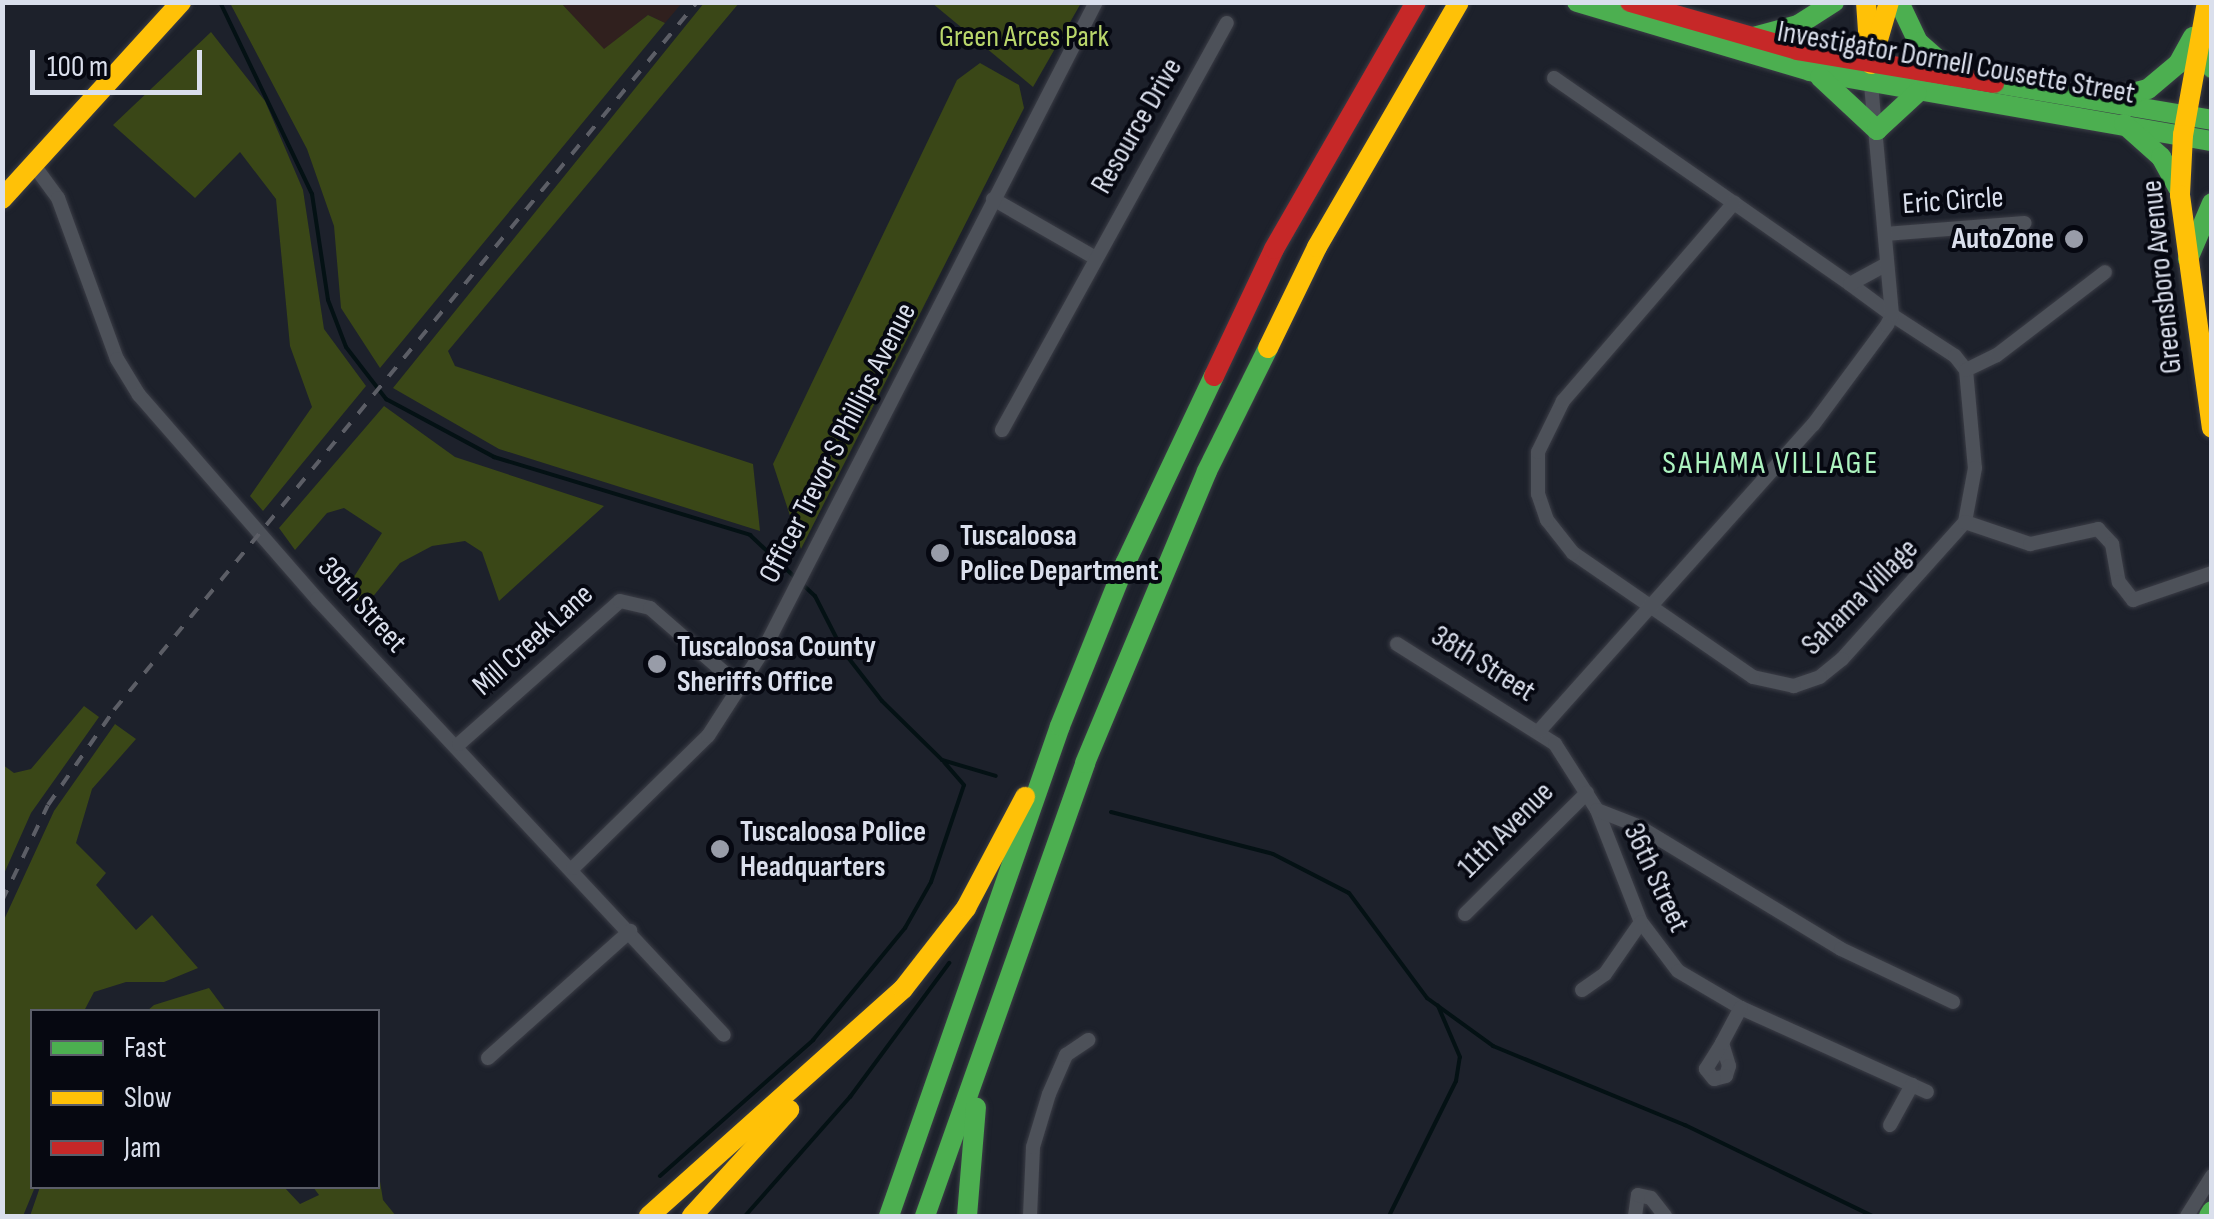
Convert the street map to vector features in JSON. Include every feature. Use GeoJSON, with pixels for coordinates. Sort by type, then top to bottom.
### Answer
{"type":"FeatureCollection","features":[{"type":"Feature","properties":{"kind":"main road"},"geometry":{"type":"LineString","coordinates":[[2,199],[181,2]]}},
{"type":"Feature","properties":{"kind":"main road"},"geometry":{"type":"LineString","coordinates":[[889,1216],[1060,726],[1126,564],[1242,311],[1416,2]]}},
{"type":"Feature","properties":{"kind":"main road"},"geometry":{"type":"LineString","coordinates":[[925,1216],[1085,763],[1207,471],[1317,247],[1459,2]]}},
{"type":"Feature","properties":{"kind":"main road","name":"Investigator Dornell Cousette Street"},"geometry":{"type":"LineString","coordinates":[[1577,2],[1724,50],[1810,70],[1959,78],[2108,100],[2184,125],[2212,140]]}},
{"type":"Feature","properties":{"kind":"main road","name":"Investigator Dornell Cousette Street"},"geometry":{"type":"LineString","coordinates":[[1630,2],[1871,73],[1917,93],[2122,123],[2184,125],[2212,120]]}},
{"type":"Feature","properties":{"kind":"main road"},"geometry":{"type":"LineString","coordinates":[[1750,38],[1798,25],[1834,2]]}},
{"type":"Feature","properties":{"kind":"main road"},"geometry":{"type":"LineString","coordinates":[[1866,2],[1871,73]]}},
{"type":"Feature","properties":{"kind":"main road"},"geometry":{"type":"LineString","coordinates":[[1871,73],[1889,2]]}},
{"type":"Feature","properties":{"kind":"main road"},"geometry":{"type":"LineString","coordinates":[[1898,2],[1918,42],[1959,78]]}},
{"type":"Feature","properties":{"kind":"main road"},"geometry":{"type":"LineString","coordinates":[[2204,12],[2212,68]]}},
{"type":"Feature","properties":{"kind":"main road"},"geometry":{"type":"LineString","coordinates":[[2108,100],[2148,89],[2178,64],[2204,12]]}},
{"type":"Feature","properties":{"kind":"main road","name":"Greensboro Avenue"},"geometry":{"type":"LineString","coordinates":[[2204,12],[2184,125],[2180,195],[2186,266],[2212,428]]}},
{"type":"Feature","properties":{"kind":"main road"},"geometry":{"type":"LineString","coordinates":[[1810,70],[1877,130],[1917,93]]}},
{"type":"Feature","properties":{"kind":"main road"},"geometry":{"type":"LineString","coordinates":[[2122,123],[2161,157],[2180,195]]}},
{"type":"Feature","properties":{"kind":"main road"},"geometry":{"type":"LineString","coordinates":[[2186,266],[2212,203]]}},
{"type":"Feature","properties":{"kind":"main road"},"geometry":{"type":"LineString","coordinates":[[692,1216],[834,1056],[930,958],[966,908],[1060,726]]}},
{"type":"Feature","properties":{"kind":"main road"},"geometry":{"type":"LineString","coordinates":[[967,1216],[970,1135],[996,1013]]}},
{"type":"Feature","properties":{"kind":"main road"},"geometry":{"type":"LineString","coordinates":[[650,1216],[834,1056]]}},
{"type":"Feature","properties":{"kind":"street","name":"Officer Trevor S Phillips Avenue"},"geometry":{"type":"LineString","coordinates":[[573,868],[708,736],[741,687],[1096,2]]}},
{"type":"Feature","properties":{"kind":"street","name":"Resource Drive"},"geometry":{"type":"LineString","coordinates":[[1002,430],[1094,256],[1227,23]]}},
{"type":"Feature","properties":{"kind":"street"},"geometry":{"type":"LineString","coordinates":[[1647,604],[1814,425],[1892,315],[1871,73]]}},
{"type":"Feature","properties":{"kind":"street"},"geometry":{"type":"LineString","coordinates":[[1554,78],[1850,284],[1966,370],[1975,468],[1964,522],[2030,544],[2098,529],[2112,544],[2119,582],[2133,600],[2212,573]]}},
{"type":"Feature","properties":{"kind":"street","name":"39th Street"},"geometry":{"type":"LineString","coordinates":[[33,164],[58,198],[116,359],[139,395],[317,599],[459,744],[724,1035]]}},
{"type":"Feature","properties":{"kind":"street"},"geometry":{"type":"LineString","coordinates":[[993,199],[1094,256]]}},
{"type":"Feature","properties":{"kind":"street","name":"Sahama Village"},"geometry":{"type":"LineString","coordinates":[[1734,202],[1571,390],[1538,452],[1538,494],[1554,532],[1573,553],[1753,677],[1780,686],[1808,682],[1842,659],[1964,522]]}},
{"type":"Feature","properties":{"kind":"street","name":"Eric Circle"},"geometry":{"type":"LineString","coordinates":[[1885,234],[2025,223]]}},
{"type":"Feature","properties":{"kind":"street"},"geometry":{"type":"LineString","coordinates":[[1850,284],[1887,264]]}},
{"type":"Feature","properties":{"kind":"street"},"geometry":{"type":"LineString","coordinates":[[1966,370],[1997,354],[2105,272]]}},
{"type":"Feature","properties":{"kind":"street","name":"Mill Creek Lane"},"geometry":{"type":"LineString","coordinates":[[459,744],[620,600],[650,608],[741,687]]}},
{"type":"Feature","properties":{"kind":"street","name":"11th Avenue"},"geometry":{"type":"LineString","coordinates":[[1464,914],[1586,793],[1539,731],[1647,604]]}},
{"type":"Feature","properties":{"kind":"street","name":"38th Street"},"geometry":{"type":"LineString","coordinates":[[1397,644],[1539,731]]}},
{"type":"Feature","properties":{"kind":"street"},"geometry":{"type":"LineString","coordinates":[[1586,793],[1597,810]]}},
{"type":"Feature","properties":{"kind":"street","name":"36th Street"},"geometry":{"type":"LineString","coordinates":[[1597,810],[1641,922],[1678,971],[1742,1008],[1926,1092]]}},
{"type":"Feature","properties":{"kind":"street","name":"36th Street"},"geometry":{"type":"LineString","coordinates":[[1597,810],[1638,826],[1840,949],[1954,1002]]}},
{"type":"Feature","properties":{"kind":"street"},"geometry":{"type":"LineString","coordinates":[[1582,990],[1605,974],[1641,922]]}},
{"type":"Feature","properties":{"kind":"street"},"geometry":{"type":"LineString","coordinates":[[488,1058],[630,931]]}},
{"type":"Feature","properties":{"kind":"street"},"geometry":{"type":"LineString","coordinates":[[1722,1042],[1742,1008]]}},
{"type":"Feature","properties":{"kind":"street"},"geometry":{"type":"LineString","coordinates":[[1030,1216],[1033,1148],[1050,1094],[1066,1055],[1088,1040]]}},
{"type":"Feature","properties":{"kind":"street"},"geometry":{"type":"LineString","coordinates":[[1890,1124],[1912,1085]]}},
{"type":"Feature","properties":{"kind":"street"},"geometry":{"type":"LineString","coordinates":[[2187,1216],[2212,1176]]}},
{"type":"Feature","properties":{"kind":"street"},"geometry":{"type":"LineString","coordinates":[[1635,1216],[1638,1195],[1651,1198],[1665,1216]]}},
{"type":"Feature","properties":{"kind":"shaded area"},"geometry":{"type":"Polygon","coordinates":[[[561,3],[682,3],[665,23],[648,15],[604,50],[561,3]]]}},
{"type":"Feature","properties":{"kind":"green space"},"geometry":{"type":"Polygon","coordinates":[[[230,3],[561,3],[604,49],[648,15],[665,23],[380,368],[341,308],[334,226],[307,149],[230,3]]]}},
{"type":"Feature","properties":{"kind":"green space"},"geometry":{"type":"Polygon","coordinates":[[[704,3],[739,3],[448,351],[455,366],[753,464],[760,531],[499,449],[393,388],[704,3]]]}},
{"type":"Feature","properties":{"kind":"green space","name":"Green Arces Park"},"geometry":{"type":"Polygon","coordinates":[[[932,3],[1081,3],[1033,87],[932,3]]]}},
{"type":"Feature","properties":{"kind":"green space"},"geometry":{"type":"Polygon","coordinates":[[[211,32],[265,101],[303,190],[324,329],[366,386],[263,511],[250,496],[312,407],[290,346],[276,199],[240,152],[195,198],[113,125],[211,32]]]}},
{"type":"Feature","properties":{"kind":"green space"},"geometry":{"type":"Polygon","coordinates":[[[980,63],[1019,85],[1024,108],[801,549],[773,464],[957,80],[980,63]]]}},
{"type":"Feature","properties":{"kind":"green space"},"geometry":{"type":"Polygon","coordinates":[[[384,406],[455,457],[604,506],[499,601],[482,552],[465,541],[432,546],[400,563],[359,614],[343,594],[382,533],[344,508],[327,513],[295,550],[279,528],[384,406]]]}},
{"type":"Feature","properties":{"kind":"green space"},"geometry":{"type":"Polygon","coordinates":[[[84,706],[99,717],[31,813],[3,876],[3,765],[14,773],[31,769],[84,706]]]}},
{"type":"Feature","properties":{"kind":"green space"},"geometry":{"type":"Polygon","coordinates":[[[115,724],[136,739],[92,789],[76,843],[106,873],[96,885],[136,930],[152,915],[198,968],[164,982],[126,982],[94,992],[85,1009],[30,1009],[30,1189],[34,1189],[23,1216],[3,1216],[3,922],[54,811],[115,724]]]}},
{"type":"Feature","properties":{"kind":"green space"},"geometry":{"type":"Polygon","coordinates":[[[209,988],[225,1009],[149,1009],[209,988]]]}},
{"type":"Feature","properties":{"kind":"green space"},"geometry":{"type":"Polygon","coordinates":[[[380,1181],[383,1200],[396,1216],[30,1216],[39,1189],[286,1189],[300,1204],[319,1195],[314,1189],[380,1189],[380,1181]]]}},
{"type":"Feature","properties":{"kind":"waterway"},"geometry":{"type":"LineString","coordinates":[[220,2],[312,194],[328,300],[346,347],[386,399],[494,457],[750,535],[815,596],[843,651],[882,701],[942,760],[996,776]]}},
{"type":"Feature","properties":{"kind":"waterway"},"geometry":{"type":"LineString","coordinates":[[660,1176],[813,1040],[905,928],[931,882],[964,785],[944,762]]}},
{"type":"Feature","properties":{"kind":"waterway"},"geometry":{"type":"LineString","coordinates":[[1111,812],[1273,854],[1349,893],[1427,998],[1493,1046],[1685,1125],[1872,1216]]}},
{"type":"Feature","properties":{"kind":"waterway"},"geometry":{"type":"LineString","coordinates":[[745,1216],[850,1097],[949,963]]}},
{"type":"Feature","properties":{"kind":"waterway"},"geometry":{"type":"LineString","coordinates":[[1389,1216],[1456,1081],[1460,1057],[1438,1006]]}},
{"type":"Feature","properties":{"kind":"railway"},"geometry":{"type":"LineString","coordinates":[[2,901],[48,805],[114,710],[697,2]]}},
{"type":"Feature","properties":{"kind":"traffic: fast"},"geometry":{"type":"LineString","coordinates":[[1577,2],[1810,71],[2212,141]]}},
{"type":"Feature","properties":{"kind":"traffic: fast"},"geometry":{"type":"LineString","coordinates":[[1750,38],[1798,25],[1834,2]]}},
{"type":"Feature","properties":{"kind":"traffic: fast"},"geometry":{"type":"LineString","coordinates":[[1899,2],[1918,42],[1959,78]]}},
{"type":"Feature","properties":{"kind":"traffic: fast"},"geometry":{"type":"LineString","coordinates":[[2204,34],[2212,68]]}},
{"type":"Feature","properties":{"kind":"traffic: fast"},"geometry":{"type":"LineString","coordinates":[[2114,98],[2148,89],[2178,64],[2193,37]]}},
{"type":"Feature","properties":{"kind":"traffic: fast"},"geometry":{"type":"LineString","coordinates":[[1820,77],[1877,130],[1917,93]]}},
{"type":"Feature","properties":{"kind":"traffic: fast"},"geometry":{"type":"LineString","coordinates":[[1994,83],[2212,120]]}},
{"type":"Feature","properties":{"kind":"traffic: fast"},"geometry":{"type":"LineString","coordinates":[[2124,124],[2161,157],[2178,188]]}},
{"type":"Feature","properties":{"kind":"traffic: fast"},"geometry":{"type":"LineString","coordinates":[[2188,259],[2212,203]]}},
{"type":"Feature","properties":{"kind":"traffic: fast"},"geometry":{"type":"LineString","coordinates":[[925,1216],[1085,763],[1207,471],[1268,348]]}},
{"type":"Feature","properties":{"kind":"traffic: fast"},"geometry":{"type":"LineString","coordinates":[[889,1216],[1060,726],[1125,564],[1214,376]]}},
{"type":"Feature","properties":{"kind":"traffic: fast"},"geometry":{"type":"LineString","coordinates":[[967,1216],[976,1107]]}},
{"type":"Feature","properties":{"kind":"traffic: fast"},"geometry":{"type":"LineString","coordinates":[[2209,1216],[2212,1211]]}},
{"type":"Feature","properties":{"kind":"traffic: slow"},"geometry":{"type":"LineString","coordinates":[[2,199],[181,2]]}},
{"type":"Feature","properties":{"kind":"traffic: slow"},"geometry":{"type":"LineString","coordinates":[[1268,348],[1317,247],[1459,2]]}},
{"type":"Feature","properties":{"kind":"traffic: slow"},"geometry":{"type":"LineString","coordinates":[[1866,2],[1870,59]]}},
{"type":"Feature","properties":{"kind":"traffic: slow"},"geometry":{"type":"LineString","coordinates":[[1871,64],[1889,2]]}},
{"type":"Feature","properties":{"kind":"traffic: slow"},"geometry":{"type":"LineString","coordinates":[[2207,2],[2183,135],[2180,195],[2212,428]]}},
{"type":"Feature","properties":{"kind":"traffic: slow"},"geometry":{"type":"LineString","coordinates":[[649,1216],[903,989],[966,908],[1025,797]]}},
{"type":"Feature","properties":{"kind":"traffic: slow"},"geometry":{"type":"LineString","coordinates":[[692,1216],[789,1110]]}},
{"type":"Feature","properties":{"kind":"traffic: jam"},"geometry":{"type":"LineString","coordinates":[[1214,376],[1274,249],[1416,2]]}},
{"type":"Feature","properties":{"kind":"traffic: jam"},"geometry":{"type":"LineString","coordinates":[[1630,2],[1797,50],[1994,83]]}},
{"type":"Feature","properties":{"kind":"place","name":"AutoZone"},"geometry":{"type":"Point","coordinates":[2074,239]}},
{"type":"Feature","properties":{"kind":"place","name":"Tuscaloosa Police Department"},"geometry":{"type":"Point","coordinates":[940,553]}},
{"type":"Feature","properties":{"kind":"place","name":"Tuscaloosa County Sheriffs Office"},"geometry":{"type":"Point","coordinates":[657,664]}},
{"type":"Feature","properties":{"kind":"place","name":"Tuscaloosa Police Headquarters"},"geometry":{"type":"Point","coordinates":[720,849]}},
{"type":"Feature","properties":{"kind":"district","name":"SAHAMA VILLAGE"},"geometry":{"type":"Point","coordinates":[1771,464]}}]}
